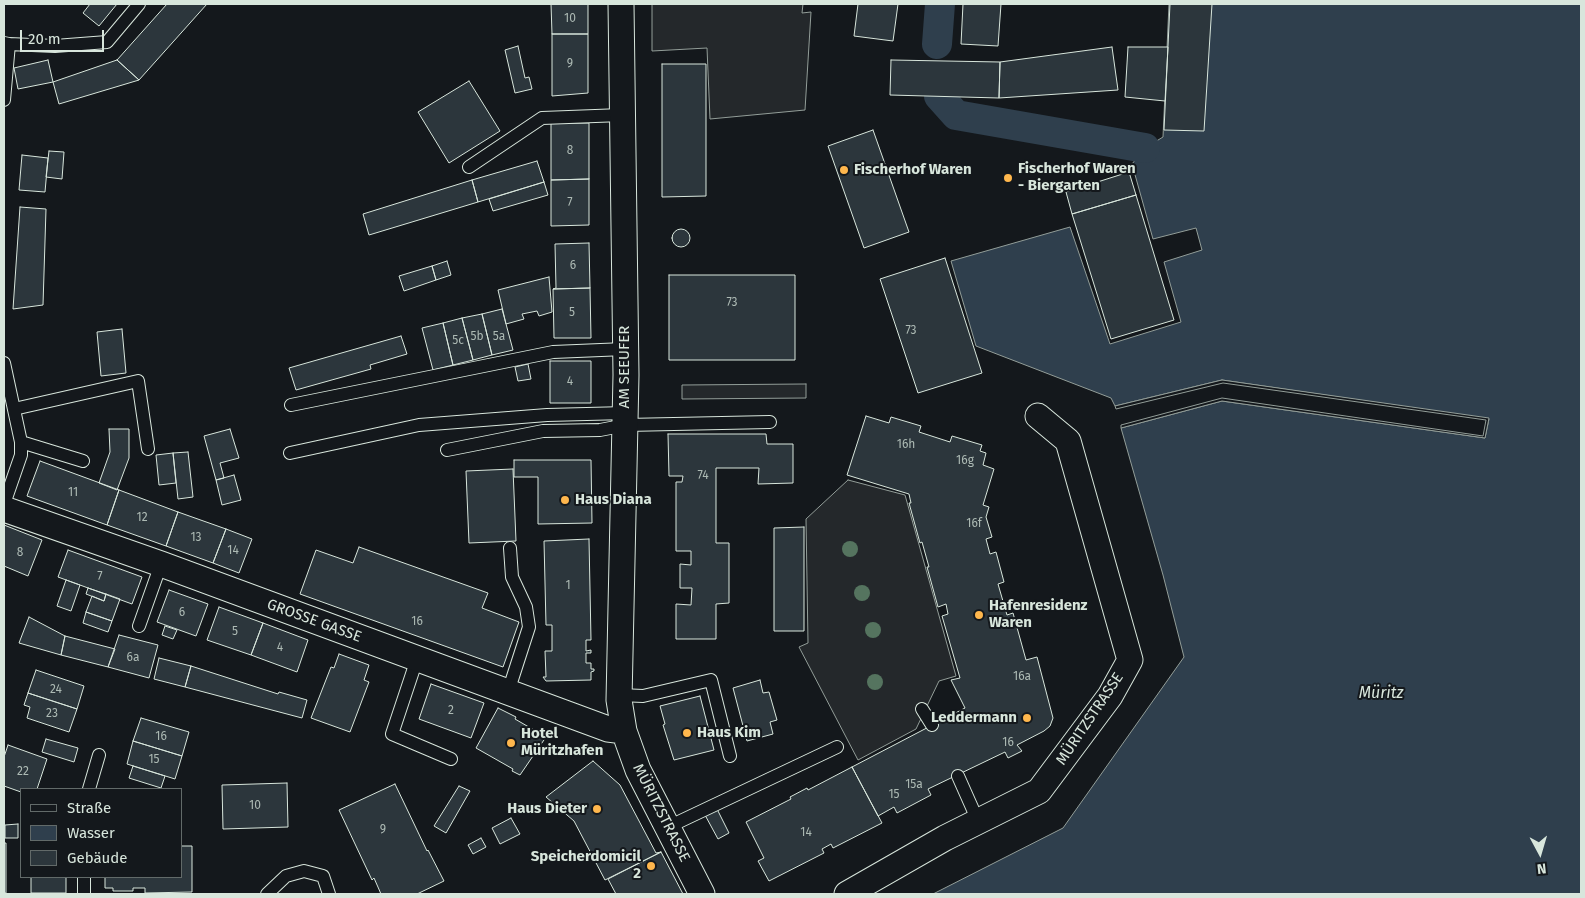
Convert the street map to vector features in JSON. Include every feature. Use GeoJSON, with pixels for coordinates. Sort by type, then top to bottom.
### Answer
{"type":"FeatureCollection","features":[{"type":"Feature","properties":{"kind":"street","name":"AM SEEUFER"},"geometry":{"type":"LineString","coordinates":[[621,4],[626,419],[620,695],[624,730]]}},
{"type":"Feature","properties":{"kind":"street","name":"MÜRITZSTRASSE"},"geometry":{"type":"LineString","coordinates":[[847,894],[945,838],[1040,791],[1110,696],[1130,660],[1068,441],[1038,416]]}},
{"type":"Feature","properties":{"kind":"street","name":"GROSSE GASSE"},"geometry":{"type":"LineString","coordinates":[[4,509],[162,564],[608,729],[624,730]]}},
{"type":"Feature","properties":{"kind":"street","name":"MÜRITZSTRASSE"},"geometry":{"type":"LineString","coordinates":[[624,730],[638,770],[702,894]]}},
{"type":"Feature","properties":{"kind":"lane"},"geometry":{"type":"LineString","coordinates":[[4,100],[6,44],[55,46],[107,42],[139,4]]}},
{"type":"Feature","properties":{"kind":"lane"},"geometry":{"type":"LineString","coordinates":[[468,168],[542,118],[622,115]]}},
{"type":"Feature","properties":{"kind":"lane"},"geometry":{"type":"LineString","coordinates":[[291,405],[553,352],[626,349]]}},
{"type":"Feature","properties":{"kind":"lane"},"geometry":{"type":"LineString","coordinates":[[4,363],[21,442],[21,455],[4,504]]}},
{"type":"Feature","properties":{"kind":"lane"},"geometry":{"type":"LineString","coordinates":[[14,409],[138,381],[148,449]]}},
{"type":"Feature","properties":{"kind":"lane"},"geometry":{"type":"LineString","coordinates":[[290,453],[419,425],[547,415],[626,419],[770,422]]}},
{"type":"Feature","properties":{"kind":"lane"},"geometry":{"type":"LineString","coordinates":[[446,450],[543,431],[600,430],[626,419]]}},
{"type":"Feature","properties":{"kind":"lane"},"geometry":{"type":"LineString","coordinates":[[21,442],[84,461]]}},
{"type":"Feature","properties":{"kind":"lane"},"geometry":{"type":"LineString","coordinates":[[508,692],[529,628],[526,607],[512,578],[510,548]]}},
{"type":"Feature","properties":{"kind":"lane"},"geometry":{"type":"LineString","coordinates":[[139,626],[162,564]]}},
{"type":"Feature","properties":{"kind":"lane"},"geometry":{"type":"LineString","coordinates":[[417,658],[392,734],[451,759]]}},
{"type":"Feature","properties":{"kind":"lane"},"geometry":{"type":"LineString","coordinates":[[620,695],[644,696],[711,680],[730,756]]}},
{"type":"Feature","properties":{"kind":"lane"},"geometry":{"type":"LineString","coordinates":[[922,709],[932,726]]}},
{"type":"Feature","properties":{"kind":"lane"},"geometry":{"type":"LineString","coordinates":[[668,827],[837,747]]}},
{"type":"Feature","properties":{"kind":"lane"},"geometry":{"type":"LineString","coordinates":[[88,788],[100,755]]}},
{"type":"Feature","properties":{"kind":"lane"},"geometry":{"type":"LineString","coordinates":[[958,776],[978,822]]}},
{"type":"Feature","properties":{"kind":"lane"},"geometry":{"type":"LineString","coordinates":[[267,894],[286,876],[304,871],[323,876],[329,894]]}},
{"type":"Feature","properties":{"kind":"lane"},"geometry":{"type":"LineString","coordinates":[[84,878],[84,894]]}},
{"type":"Feature","properties":{"kind":"shaded area"},"geometry":{"type":"Polygon","coordinates":[[[652,4],[803,4],[802,13],[811,12],[805,110],[710,119],[707,48],[652,51],[652,4]]]}},
{"type":"Feature","properties":{"kind":"shaded area"},"geometry":{"type":"Polygon","coordinates":[[[806,384],[806,398],[682,399],[682,385],[806,384]]]}},
{"type":"Feature","properties":{"kind":"shaded area"},"geometry":{"type":"Polygon","coordinates":[[[848,480],[905,495],[956,676],[939,681],[916,729],[858,760],[799,647],[808,643],[806,519],[848,480]]]}},
{"type":"Feature","properties":{"kind":"water","name":"Müritz"},"geometry":{"type":"Polygon","coordinates":[[[1169,4],[1581,4],[1581,894],[933,894],[1063,828],[1184,657],[1163,575],[1121,428],[1222,401],[1485,438],[1489,419],[1222,380],[1115,406],[1111,398],[976,346],[951,261],[1070,227],[1110,344],[1181,322],[1164,262],[1202,250],[1196,228],[1153,239],[1132,164],[1145,148],[1163,137],[1169,4]]]}},
{"type":"Feature","properties":{"kind":"pier"},"geometry":{"type":"Polygon","coordinates":[[[1222,380],[1489,418],[1485,438],[1222,401],[1121,428],[1121,425],[1222,398],[1483,436],[1486,420],[1223,383],[1116,409],[1115,406],[1222,380]]]}},
{"type":"Feature","properties":{"kind":"building"},"geometry":{"type":"Polygon","coordinates":[[[90,4],[117,4],[99,26],[83,13],[90,4]]]}},
{"type":"Feature","properties":{"kind":"building"},"geometry":{"type":"Polygon","coordinates":[[[167,4],[207,4],[139,80],[117,60],[167,4]]]}},
{"type":"Feature","properties":{"kind":"building"},"geometry":{"type":"Polygon","coordinates":[[[551,4],[588,4],[588,34],[552,34],[551,4]]]}},
{"type":"Feature","properties":{"kind":"building"},"geometry":{"type":"Polygon","coordinates":[[[858,4],[898,4],[893,41],[854,36],[858,4]]]}},
{"type":"Feature","properties":{"kind":"building"},"geometry":{"type":"Polygon","coordinates":[[[963,4],[1001,4],[998,46],[961,44],[963,4]]]}},
{"type":"Feature","properties":{"kind":"building"},"geometry":{"type":"Polygon","coordinates":[[[1170,4],[1212,4],[1204,131],[1164,130],[1170,4]]]}},
{"type":"Feature","properties":{"kind":"building"},"geometry":{"type":"Polygon","coordinates":[[[552,34],[588,34],[588,93],[552,96],[552,34]]]}},
{"type":"Feature","properties":{"kind":"building"},"geometry":{"type":"Polygon","coordinates":[[[518,46],[525,78],[529,77],[532,89],[515,93],[505,50],[518,46]]]}},
{"type":"Feature","properties":{"kind":"building"},"geometry":{"type":"Polygon","coordinates":[[[1112,47],[1118,90],[999,98],[1000,62],[1112,47]]]}},
{"type":"Feature","properties":{"kind":"building"},"geometry":{"type":"Polygon","coordinates":[[[1128,47],[1168,47],[1165,101],[1125,97],[1128,47]]]}},
{"type":"Feature","properties":{"kind":"building"},"geometry":{"type":"Polygon","coordinates":[[[48,60],[53,82],[18,89],[14,68],[48,60]]]}},
{"type":"Feature","properties":{"kind":"building"},"geometry":{"type":"Polygon","coordinates":[[[117,60],[139,80],[59,104],[53,82],[117,60]]]}},
{"type":"Feature","properties":{"kind":"building"},"geometry":{"type":"Polygon","coordinates":[[[891,60],[1000,62],[999,98],[890,95],[891,60]]]}},
{"type":"Feature","properties":{"kind":"building"},"geometry":{"type":"Polygon","coordinates":[[[662,64],[706,64],[706,196],[662,197],[662,64]]]}},
{"type":"Feature","properties":{"kind":"building"},"geometry":{"type":"Polygon","coordinates":[[[469,81],[500,131],[449,163],[418,112],[469,81]]]}},
{"type":"Feature","properties":{"kind":"building"},"geometry":{"type":"Polygon","coordinates":[[[551,123],[589,123],[589,179],[551,180],[551,123]]]}},
{"type":"Feature","properties":{"kind":"building"},"geometry":{"type":"Polygon","coordinates":[[[873,130],[909,232],[864,248],[828,146],[873,130]]]}},
{"type":"Feature","properties":{"kind":"building"},"geometry":{"type":"Polygon","coordinates":[[[49,151],[64,152],[62,179],[46,177],[49,151]]]}},
{"type":"Feature","properties":{"kind":"building"},"geometry":{"type":"Polygon","coordinates":[[[22,155],[48,158],[45,192],[19,190],[22,155]]]}},
{"type":"Feature","properties":{"kind":"building"},"geometry":{"type":"Polygon","coordinates":[[[537,161],[544,182],[478,202],[472,180],[537,161]]]}},
{"type":"Feature","properties":{"kind":"building"},"geometry":{"type":"Polygon","coordinates":[[[1129,172],[1136,195],[1072,214],[1066,192],[1129,172]]]}},
{"type":"Feature","properties":{"kind":"building"},"geometry":{"type":"Polygon","coordinates":[[[589,179],[589,225],[551,226],[551,180],[589,179]]]}},
{"type":"Feature","properties":{"kind":"building"},"geometry":{"type":"Polygon","coordinates":[[[472,180],[478,202],[369,235],[363,214],[472,180]]]}},
{"type":"Feature","properties":{"kind":"building"},"geometry":{"type":"Polygon","coordinates":[[[544,182],[548,195],[493,211],[489,199],[544,182]]]}},
{"type":"Feature","properties":{"kind":"building"},"geometry":{"type":"Polygon","coordinates":[[[1136,195],[1174,320],[1111,339],[1072,214],[1136,195]]]}},
{"type":"Feature","properties":{"kind":"building"},"geometry":{"type":"Polygon","coordinates":[[[20,207],[46,209],[43,305],[13,309],[20,207]]]}},
{"type":"Feature","properties":{"kind":"building"},"geometry":{"type":"Polygon","coordinates":[[[681,229],[687,232],[690,238],[687,244],[681,247],[675,244],[672,238],[675,232],[681,229]]]}},
{"type":"Feature","properties":{"kind":"building"},"geometry":{"type":"Polygon","coordinates":[[[589,243],[590,288],[553,289],[556,288],[555,244],[589,243]]]}},
{"type":"Feature","properties":{"kind":"building"},"geometry":{"type":"Polygon","coordinates":[[[945,258],[982,373],[918,393],[880,279],[945,258]]]}},
{"type":"Feature","properties":{"kind":"building"},"geometry":{"type":"Polygon","coordinates":[[[447,261],[451,275],[436,280],[432,266],[447,261]]]}},
{"type":"Feature","properties":{"kind":"building"},"geometry":{"type":"Polygon","coordinates":[[[432,266],[436,280],[404,291],[399,276],[432,266]]]}},
{"type":"Feature","properties":{"kind":"building"},"geometry":{"type":"Polygon","coordinates":[[[669,275],[795,275],[795,360],[669,360],[669,275]]]}},
{"type":"Feature","properties":{"kind":"building"},"geometry":{"type":"Polygon","coordinates":[[[549,277],[552,312],[539,316],[537,311],[522,314],[524,319],[506,324],[498,290],[549,277]]]}},
{"type":"Feature","properties":{"kind":"building"},"geometry":{"type":"Polygon","coordinates":[[[590,288],[591,338],[554,338],[553,289],[590,288]]]}},
{"type":"Feature","properties":{"kind":"building"},"geometry":{"type":"Polygon","coordinates":[[[502,309],[513,350],[492,355],[482,314],[502,309]]]}},
{"type":"Feature","properties":{"kind":"building"},"geometry":{"type":"Polygon","coordinates":[[[482,314],[492,355],[473,360],[462,318],[482,314]]]}},
{"type":"Feature","properties":{"kind":"building"},"geometry":{"type":"Polygon","coordinates":[[[462,318],[473,360],[453,365],[443,323],[462,318]]]}},
{"type":"Feature","properties":{"kind":"building"},"geometry":{"type":"Polygon","coordinates":[[[443,323],[453,365],[433,370],[422,328],[443,323]]]}},
{"type":"Feature","properties":{"kind":"building"},"geometry":{"type":"Polygon","coordinates":[[[122,329],[126,373],[101,376],[97,332],[122,329]]]}},
{"type":"Feature","properties":{"kind":"building"},"geometry":{"type":"Polygon","coordinates":[[[401,336],[407,354],[370,365],[371,369],[296,390],[289,368],[401,336]]]}},
{"type":"Feature","properties":{"kind":"building"},"geometry":{"type":"Polygon","coordinates":[[[550,361],[591,361],[591,403],[550,403],[550,361]]]}},
{"type":"Feature","properties":{"kind":"building"},"geometry":{"type":"Polygon","coordinates":[[[528,364],[531,379],[518,381],[515,367],[528,364]]]}},
{"type":"Feature","properties":{"kind":"building","name":"Hafenresidenz Waren"},"geometry":{"type":"Polygon","coordinates":[[[866,416],[889,423],[891,417],[921,426],[919,432],[950,442],[952,436],[982,445],[980,451],[986,453],[983,465],[994,469],[983,505],[989,507],[986,517],[992,537],[986,539],[990,554],[996,552],[1004,582],[998,584],[1007,615],[1013,613],[1026,660],[1037,657],[1053,718],[1050,726],[1044,731],[1017,745],[1022,751],[1008,758],[1005,752],[928,789],[931,795],[897,813],[894,807],[878,816],[852,767],[965,708],[951,680],[960,678],[942,616],[948,614],[946,604],[938,607],[927,567],[929,567],[909,503],[911,503],[909,494],[847,475],[866,416]]]}},
{"type":"Feature","properties":{"kind":"building"},"geometry":{"type":"Polygon","coordinates":[[[109,429],[129,429],[129,458],[117,490],[99,483],[110,452],[109,429]]]}},
{"type":"Feature","properties":{"kind":"building"},"geometry":{"type":"Polygon","coordinates":[[[230,429],[239,458],[220,463],[224,478],[216,480],[204,436],[230,429]]]}},
{"type":"Feature","properties":{"kind":"building"},"geometry":{"type":"Polygon","coordinates":[[[668,434],[766,434],[767,444],[793,444],[793,483],[758,484],[759,468],[716,468],[716,543],[729,543],[729,603],[716,604],[716,639],[676,639],[676,604],[691,605],[692,588],[680,588],[680,564],[691,565],[691,551],[676,551],[676,482],[682,482],[683,476],[669,476],[668,434]]]}},
{"type":"Feature","properties":{"kind":"building"},"geometry":{"type":"Polygon","coordinates":[[[188,452],[193,497],[178,499],[173,453],[188,452]]]}},
{"type":"Feature","properties":{"kind":"building"},"geometry":{"type":"Polygon","coordinates":[[[173,453],[176,483],[159,485],[156,455],[173,453]]]}},
{"type":"Feature","properties":{"kind":"building","name":"Haus Diana"},"geometry":{"type":"Polygon","coordinates":[[[514,460],[591,460],[592,523],[538,524],[538,477],[514,477],[514,460]]]}},
{"type":"Feature","properties":{"kind":"building"},"geometry":{"type":"Polygon","coordinates":[[[40,461],[119,490],[107,525],[27,496],[40,461]]]}},
{"type":"Feature","properties":{"kind":"building"},"geometry":{"type":"Polygon","coordinates":[[[513,469],[516,541],[469,543],[466,471],[513,469]]]}},
{"type":"Feature","properties":{"kind":"building"},"geometry":{"type":"Polygon","coordinates":[[[234,475],[241,500],[222,505],[216,480],[234,475]]]}},
{"type":"Feature","properties":{"kind":"building"},"geometry":{"type":"Polygon","coordinates":[[[119,490],[178,512],[166,546],[107,525],[119,490]]]}},
{"type":"Feature","properties":{"kind":"building"},"geometry":{"type":"Polygon","coordinates":[[[178,512],[226,529],[213,563],[166,546],[178,512]]]}},
{"type":"Feature","properties":{"kind":"building"},"geometry":{"type":"Polygon","coordinates":[[[4,525],[42,540],[28,576],[4,566],[4,525]]]}},
{"type":"Feature","properties":{"kind":"building"},"geometry":{"type":"Polygon","coordinates":[[[804,527],[804,631],[774,631],[774,528],[804,527]]]}},
{"type":"Feature","properties":{"kind":"building"},"geometry":{"type":"Polygon","coordinates":[[[226,529],[252,539],[239,573],[213,563],[226,529]]]}},
{"type":"Feature","properties":{"kind":"building"},"geometry":{"type":"Polygon","coordinates":[[[589,539],[591,640],[586,640],[586,651],[591,650],[591,653],[586,653],[586,663],[591,663],[591,669],[594,669],[594,671],[591,672],[591,680],[546,681],[543,677],[546,677],[545,651],[552,651],[552,625],[546,625],[544,541],[589,539]]]}},
{"type":"Feature","properties":{"kind":"building"},"geometry":{"type":"Polygon","coordinates":[[[359,547],[488,593],[482,608],[519,622],[503,667],[300,594],[316,550],[353,563],[359,547]]]}},
{"type":"Feature","properties":{"kind":"building"},"geometry":{"type":"Polygon","coordinates":[[[68,550],[142,577],[132,604],[58,577],[68,550]]]}},
{"type":"Feature","properties":{"kind":"building"},"geometry":{"type":"Polygon","coordinates":[[[66,580],[80,585],[71,611],[57,606],[66,580]]]}},
{"type":"Feature","properties":{"kind":"building"},"geometry":{"type":"Polygon","coordinates":[[[88,588],[106,594],[104,601],[86,594],[88,588]]]}},
{"type":"Feature","properties":{"kind":"building"},"geometry":{"type":"Polygon","coordinates":[[[169,590],[208,604],[196,636],[157,622],[169,590]]]}},
{"type":"Feature","properties":{"kind":"building"},"geometry":{"type":"Polygon","coordinates":[[[106,594],[120,599],[112,621],[86,612],[92,596],[104,601],[106,594]]]}},
{"type":"Feature","properties":{"kind":"building"},"geometry":{"type":"Polygon","coordinates":[[[219,607],[263,623],[251,655],[207,640],[219,607]]]}},
{"type":"Feature","properties":{"kind":"building"},"geometry":{"type":"Polygon","coordinates":[[[86,612],[112,621],[108,632],[83,623],[86,612]]]}},
{"type":"Feature","properties":{"kind":"building"},"geometry":{"type":"Polygon","coordinates":[[[29,617],[65,636],[61,655],[19,643],[29,617]]]}},
{"type":"Feature","properties":{"kind":"building"},"geometry":{"type":"Polygon","coordinates":[[[263,623],[308,640],[297,672],[251,655],[263,623]]]}},
{"type":"Feature","properties":{"kind":"building"},"geometry":{"type":"Polygon","coordinates":[[[165,626],[177,630],[173,639],[162,635],[165,626]]]}},
{"type":"Feature","properties":{"kind":"building"},"geometry":{"type":"Polygon","coordinates":[[[119,635],[158,645],[149,678],[108,667],[119,635]]]}},
{"type":"Feature","properties":{"kind":"building"},"geometry":{"type":"Polygon","coordinates":[[[65,636],[115,649],[108,667],[61,655],[65,636]]]}},
{"type":"Feature","properties":{"kind":"building"},"geometry":{"type":"Polygon","coordinates":[[[339,654],[369,665],[364,680],[369,682],[350,732],[311,718],[331,667],[334,668],[339,654]]]}},
{"type":"Feature","properties":{"kind":"building"},"geometry":{"type":"Polygon","coordinates":[[[159,658],[191,666],[185,687],[154,679],[159,658]]]}},
{"type":"Feature","properties":{"kind":"building"},"geometry":{"type":"Polygon","coordinates":[[[191,666],[278,694],[279,692],[307,700],[302,718],[185,687],[191,666]]]}},
{"type":"Feature","properties":{"kind":"building"},"geometry":{"type":"Polygon","coordinates":[[[36,670],[84,686],[77,709],[28,693],[36,670]]]}},
{"type":"Feature","properties":{"kind":"building"},"geometry":{"type":"Polygon","coordinates":[[[760,680],[763,693],[769,692],[777,720],[770,722],[773,734],[747,741],[733,688],[760,680]]]}},
{"type":"Feature","properties":{"kind":"building"},"geometry":{"type":"Polygon","coordinates":[[[431,684],[484,703],[471,738],[419,719],[431,684]]]}},
{"type":"Feature","properties":{"kind":"building"},"geometry":{"type":"Polygon","coordinates":[[[28,693],[77,709],[69,732],[27,718],[30,707],[24,705],[28,693]]]}},
{"type":"Feature","properties":{"kind":"building","name":"Haus Kim"},"geometry":{"type":"Polygon","coordinates":[[[700,696],[714,750],[674,760],[663,725],[665,724],[660,706],[700,696]]]}},
{"type":"Feature","properties":{"kind":"building","name":"Hotel Müritzhafen"},"geometry":{"type":"Polygon","coordinates":[[[498,708],[516,717],[515,719],[546,737],[520,775],[476,748],[498,708]]]}},
{"type":"Feature","properties":{"kind":"building"},"geometry":{"type":"Polygon","coordinates":[[[141,718],[189,732],[182,756],[133,741],[141,718]]]}},
{"type":"Feature","properties":{"kind":"building"},"geometry":{"type":"Polygon","coordinates":[[[46,739],[78,748],[74,762],[42,752],[46,739]]]}},
{"type":"Feature","properties":{"kind":"building"},"geometry":{"type":"Polygon","coordinates":[[[133,741],[182,756],[175,779],[127,764],[133,741]]]}},
{"type":"Feature","properties":{"kind":"building"},"geometry":{"type":"Polygon","coordinates":[[[8,745],[47,759],[37,788],[20,788],[20,792],[4,786],[4,757],[8,745]]]}},
{"type":"Feature","properties":{"kind":"building","name":"Haus Dieter"},"geometry":{"type":"Polygon","coordinates":[[[593,761],[620,785],[656,853],[661,852],[605,880],[574,821],[546,797],[593,761]]]}},
{"type":"Feature","properties":{"kind":"building"},"geometry":{"type":"Polygon","coordinates":[[[133,766],[165,776],[161,788],[129,778],[133,766]]]}},
{"type":"Feature","properties":{"kind":"building"},"geometry":{"type":"Polygon","coordinates":[[[852,767],[882,823],[833,848],[831,844],[822,849],[824,853],[769,881],[758,861],[764,858],[746,822],[791,799],[790,797],[807,788],[808,790],[852,767]]]}},
{"type":"Feature","properties":{"kind":"building"},"geometry":{"type":"Polygon","coordinates":[[[287,783],[288,827],[223,829],[222,785],[287,783]]]}},
{"type":"Feature","properties":{"kind":"building"},"geometry":{"type":"Polygon","coordinates":[[[395,784],[427,851],[444,881],[417,894],[381,894],[374,878],[372,880],[339,810],[395,784]]]}},
{"type":"Feature","properties":{"kind":"building"},"geometry":{"type":"Polygon","coordinates":[[[459,786],[470,791],[446,833],[434,826],[459,786]]]}},
{"type":"Feature","properties":{"kind":"building"},"geometry":{"type":"Polygon","coordinates":[[[717,809],[729,833],[718,839],[705,815],[717,809]]]}},
{"type":"Feature","properties":{"kind":"building"},"geometry":{"type":"Polygon","coordinates":[[[511,818],[520,834],[500,844],[492,828],[511,818]]]}},
{"type":"Feature","properties":{"kind":"building"},"geometry":{"type":"Polygon","coordinates":[[[18,824],[18,838],[5,838],[5,825],[18,824]]]}},
{"type":"Feature","properties":{"kind":"building"},"geometry":{"type":"Polygon","coordinates":[[[481,838],[486,847],[473,854],[468,845],[481,838]]]}},
{"type":"Feature","properties":{"kind":"building"},"geometry":{"type":"Polygon","coordinates":[[[4,843],[6,843],[6,893],[4,893],[4,843]]]}},
{"type":"Feature","properties":{"kind":"building"},"geometry":{"type":"Polygon","coordinates":[[[182,846],[192,846],[192,892],[145,893],[145,888],[133,888],[133,891],[113,891],[113,888],[105,888],[105,878],[182,878],[182,846]]]}},
{"type":"Feature","properties":{"kind":"building","name":"Speicherdomicil 2"},"geometry":{"type":"Polygon","coordinates":[[[661,852],[683,894],[616,894],[608,879],[661,852]]]}},
{"type":"Feature","properties":{"kind":"building"},"geometry":{"type":"Polygon","coordinates":[[[31,878],[66,878],[66,893],[31,893],[31,878]]]}},
{"type":"Feature","properties":{"kind":"waterway"},"geometry":{"type":"LineString","coordinates":[[937,44],[940,4]]}},
{"type":"Feature","properties":{"kind":"waterway"},"geometry":{"type":"LineString","coordinates":[[939,96],[956,115],[1145,148]]}},
{"type":"Feature","properties":{"kind":"place","name":"Fischerhof Waren"},"geometry":{"type":"Point","coordinates":[844,170]}},
{"type":"Feature","properties":{"kind":"place","name":"Fischerhof Waren - Biergarten"},"geometry":{"type":"Point","coordinates":[1008,178]}},
{"type":"Feature","properties":{"kind":"place","name":"Haus Diana"},"geometry":{"type":"Point","coordinates":[565,500]}},
{"type":"Feature","properties":{"kind":"place","name":"Hafenresidenz Waren"},"geometry":{"type":"Point","coordinates":[979,615]}},
{"type":"Feature","properties":{"kind":"place","name":"Leddermann"},"geometry":{"type":"Point","coordinates":[1027,718]}},
{"type":"Feature","properties":{"kind":"place","name":"Haus Kim"},"geometry":{"type":"Point","coordinates":[687,733]}},
{"type":"Feature","properties":{"kind":"place","name":"Hotel Müritzhafen"},"geometry":{"type":"Point","coordinates":[511,743]}},
{"type":"Feature","properties":{"kind":"place","name":"Haus Dieter"},"geometry":{"type":"Point","coordinates":[597,809]}},
{"type":"Feature","properties":{"kind":"place","name":"Speicherdomicil 2"},"geometry":{"type":"Point","coordinates":[651,866]}}]}
